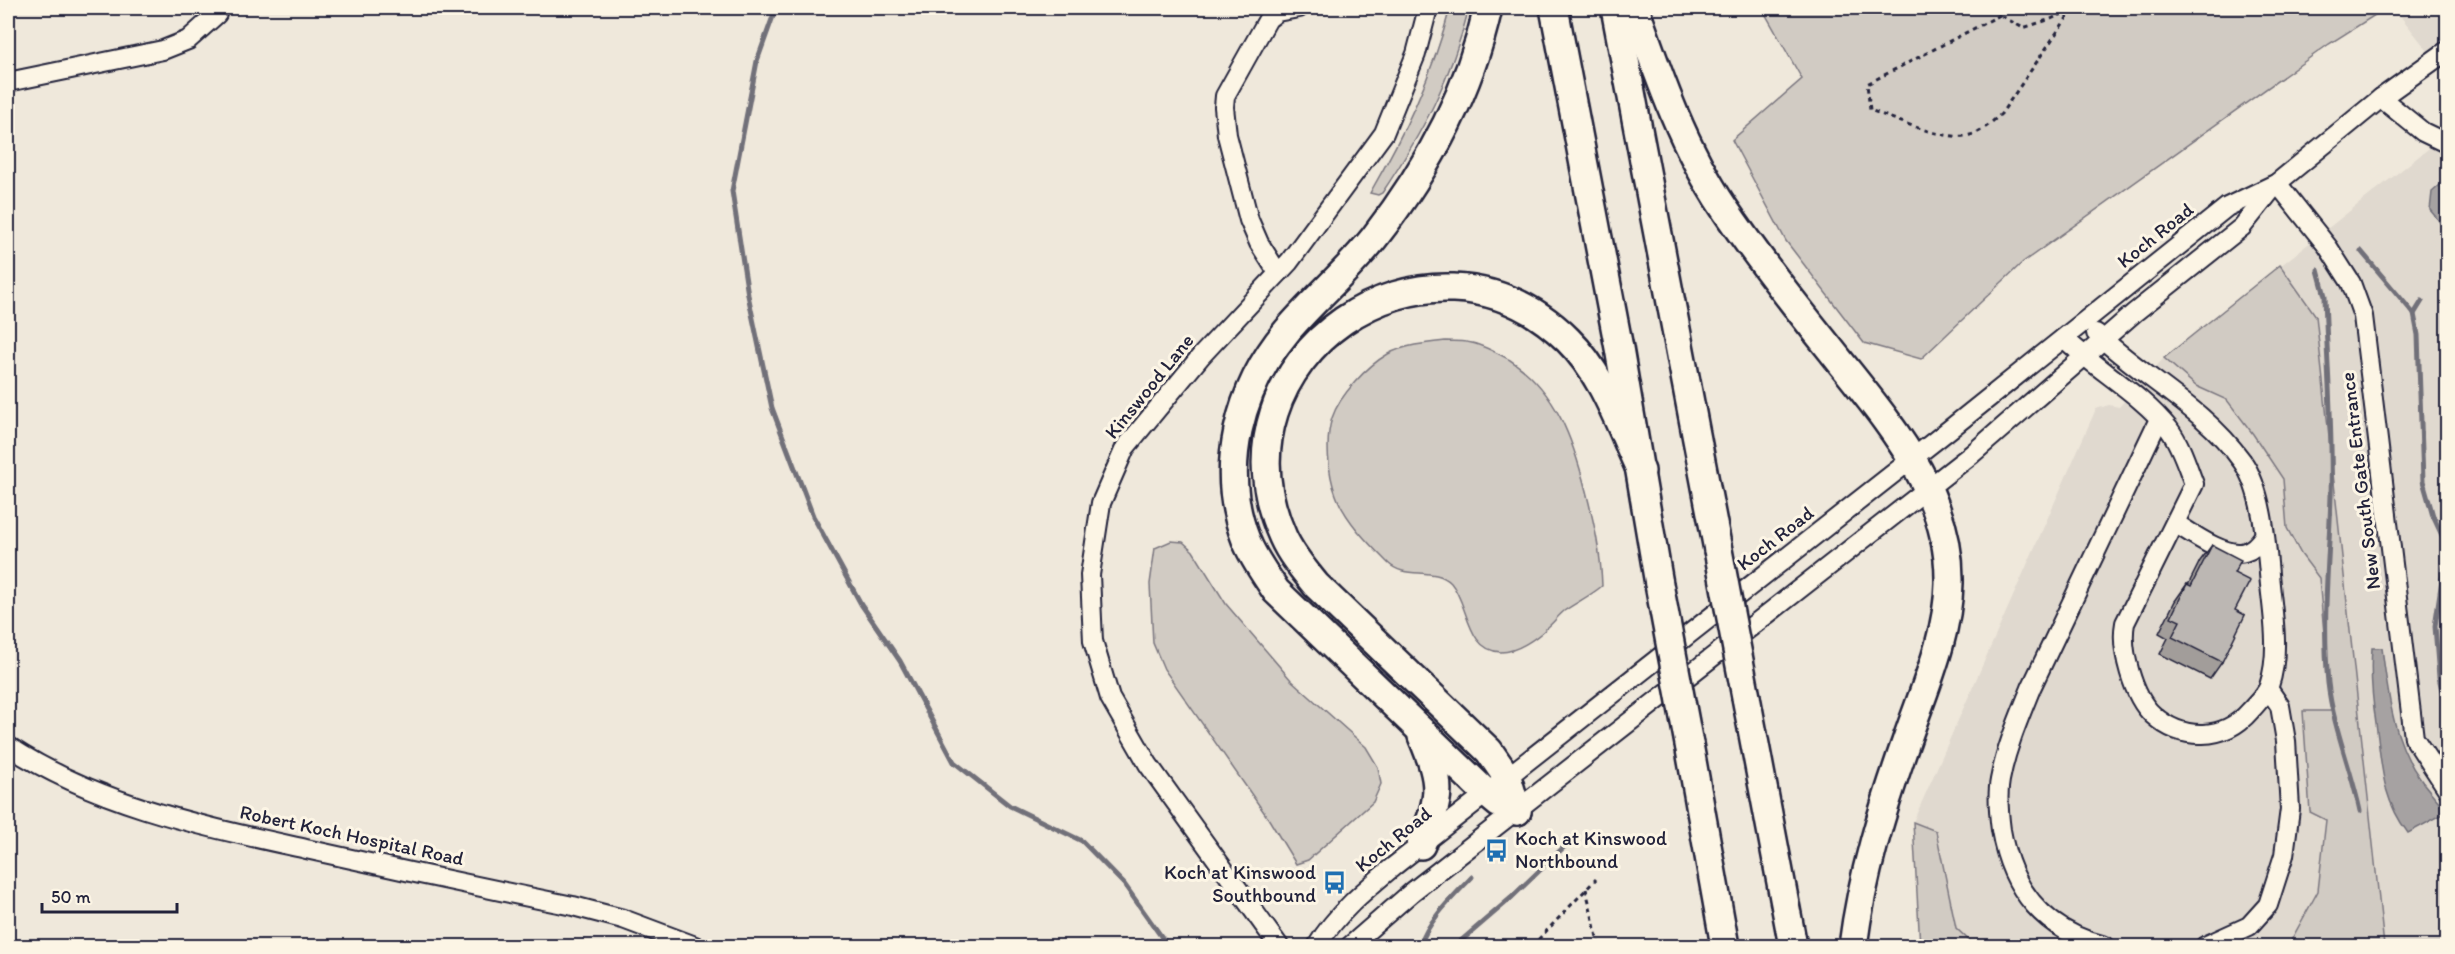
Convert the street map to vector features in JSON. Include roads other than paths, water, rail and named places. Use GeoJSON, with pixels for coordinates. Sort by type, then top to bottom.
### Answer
{"type":"FeatureCollection","features":[{"type":"Feature","properties":{"kind":"highway"},"geometry":{"type":"LineString","coordinates":[[1488,8],[1461,92],[1426,163],[1372,240],[1286,332],[1264,362],[1248,392],[1239,419],[1233,476],[1236,506],[1246,539],[1259,566],[1276,591],[1418,727],[1497,785],[1517,811]]}},
{"type":"Feature","properties":{"kind":"highway"},"geometry":{"type":"LineString","coordinates":[[1554,8],[1641,471],[1659,584],[1725,946]]}},
{"type":"Feature","properties":{"kind":"highway"},"geometry":{"type":"LineString","coordinates":[[1615,8],[1793,946]]}},
{"type":"Feature","properties":{"kind":"highway"},"geometry":{"type":"LineString","coordinates":[[1635,8],[1663,87],[1699,167],[1723,206],[1783,290],[1885,417],[1912,458],[1935,502],[1947,554],[1949,580],[1944,627],[1885,800],[1863,881],[1853,946]]}},
{"type":"Feature","properties":{"kind":"highway"},"geometry":{"type":"LineString","coordinates":[[1497,785],[1489,751],[1316,585],[1296,559],[1283,536],[1273,507],[1267,477],[1267,448],[1282,391],[1314,345],[1332,327],[1355,313],[1382,300],[1432,287],[1485,292],[1529,310],[1569,341],[1601,386],[1641,471]]}},
{"type":"Feature","properties":{"kind":"highway"},"geometry":{"type":"LineString","coordinates":[[1418,727],[1435,767],[1438,789],[1435,810],[1421,845]]}},
{"type":"Feature","properties":{"kind":"street"},"geometry":{"type":"LineString","coordinates":[[1278,273],[1259,243],[1249,220],[1227,135],[1225,96],[1268,20],[1278,12],[1299,8]]}},
{"type":"Feature","properties":{"kind":"street","name":"Kinswood Lane"},"geometry":{"type":"LineString","coordinates":[[1279,946],[1148,764],[1110,698],[1093,641],[1090,575],[1101,503],[1125,448],[1201,356],[1289,262],[1384,133],[1416,54],[1428,8]]}},
{"type":"Feature","properties":{"kind":"street"},"geometry":{"type":"LineString","coordinates":[[8,81],[163,50],[188,40],[218,14]]}},
{"type":"Feature","properties":{"kind":"street","name":"Koch Road"},"geometry":{"type":"LineString","coordinates":[[1350,946],[1412,892],[2016,418],[2103,340],[2242,227],[2277,183],[2381,98],[2448,50]]}},
{"type":"Feature","properties":{"kind":"street"},"geometry":{"type":"LineString","coordinates":[[2381,98],[2423,132],[2448,144]]}},
{"type":"Feature","properties":{"kind":"street","name":"Koch Road"},"geometry":{"type":"LineString","coordinates":[[1317,946],[1328,927],[1360,895],[1421,845],[2227,207],[2277,183]]}},
{"type":"Feature","properties":{"kind":"street","name":"New South Gate Entrance"},"geometry":{"type":"LineString","coordinates":[[2277,183],[2328,247],[2351,283],[2363,316],[2414,738],[2448,790]]}},
{"type":"Feature","properties":{"kind":"street"},"geometry":{"type":"LineString","coordinates":[[2064,338],[2084,357],[2144,402],[2170,430],[2183,454],[2194,484],[2125,623],[2122,636],[2127,662],[2139,695],[2152,715],[2173,729],[2199,736],[2224,731],[2246,715],[2269,690],[2276,660],[2263,521],[2257,492],[2244,463],[2220,433],[2202,416],[2148,377],[2083,322]]}},
{"type":"Feature","properties":{"kind":"street"},"geometry":{"type":"LineString","coordinates":[[2105,946],[2061,930],[2035,908],[2016,880],[2004,849],[1999,782],[2016,726],[2031,688],[2159,419]]}},
{"type":"Feature","properties":{"kind":"street"},"geometry":{"type":"LineString","coordinates":[[2175,523],[2194,536],[2232,553],[2245,552],[2263,537]]}},
{"type":"Feature","properties":{"kind":"street"},"geometry":{"type":"LineString","coordinates":[[2205,946],[2249,926],[2268,904],[2284,855],[2290,809],[2286,741],[2280,706],[2269,690]]}},
{"type":"Feature","properties":{"kind":"street","name":"Robert Koch Hospital Road"},"geometry":{"type":"LineString","coordinates":[[8,746],[54,773],[90,790],[169,817],[573,906],[632,922],[695,946]]}},
{"type":"Feature","properties":{"kind":"waterway"},"geometry":{"type":"LineString","coordinates":[[776,8],[757,61],[732,191],[748,295],[772,408],[813,516],[861,604],[900,661],[954,762],[1010,806],[1082,841],[1124,884],[1168,946]]}},
{"type":"Feature","properties":{"kind":"waterway"},"geometry":{"type":"LineString","coordinates":[[2361,251],[2414,314],[2418,335],[2423,481],[2433,516],[2447,546],[2435,626],[2439,677],[2448,718]]}},
{"type":"Feature","properties":{"kind":"waterway"},"geometry":{"type":"LineString","coordinates":[[2318,270],[2325,296],[2331,446],[2326,659],[2330,699],[2360,811]]}},
{"type":"Feature","properties":{"kind":"waterway"},"geometry":{"type":"LineString","coordinates":[[2414,314],[2422,301]]}},
{"type":"Feature","properties":{"kind":"waterway"},"geometry":{"type":"LineString","coordinates":[[1455,946],[1511,898],[1567,844]]}},
{"type":"Feature","properties":{"kind":"waterway"},"geometry":{"type":"LineString","coordinates":[[1420,946],[1435,918],[1472,877]]}},
{"type":"Feature","properties":{"kind":"place","name":"Koch at Kinswood Northbound"},"geometry":{"type":"Point","coordinates":[1497,850]}},
{"type":"Feature","properties":{"kind":"place","name":"Koch at Kinswood Southbound"},"geometry":{"type":"Point","coordinates":[1334,883]}}]}
